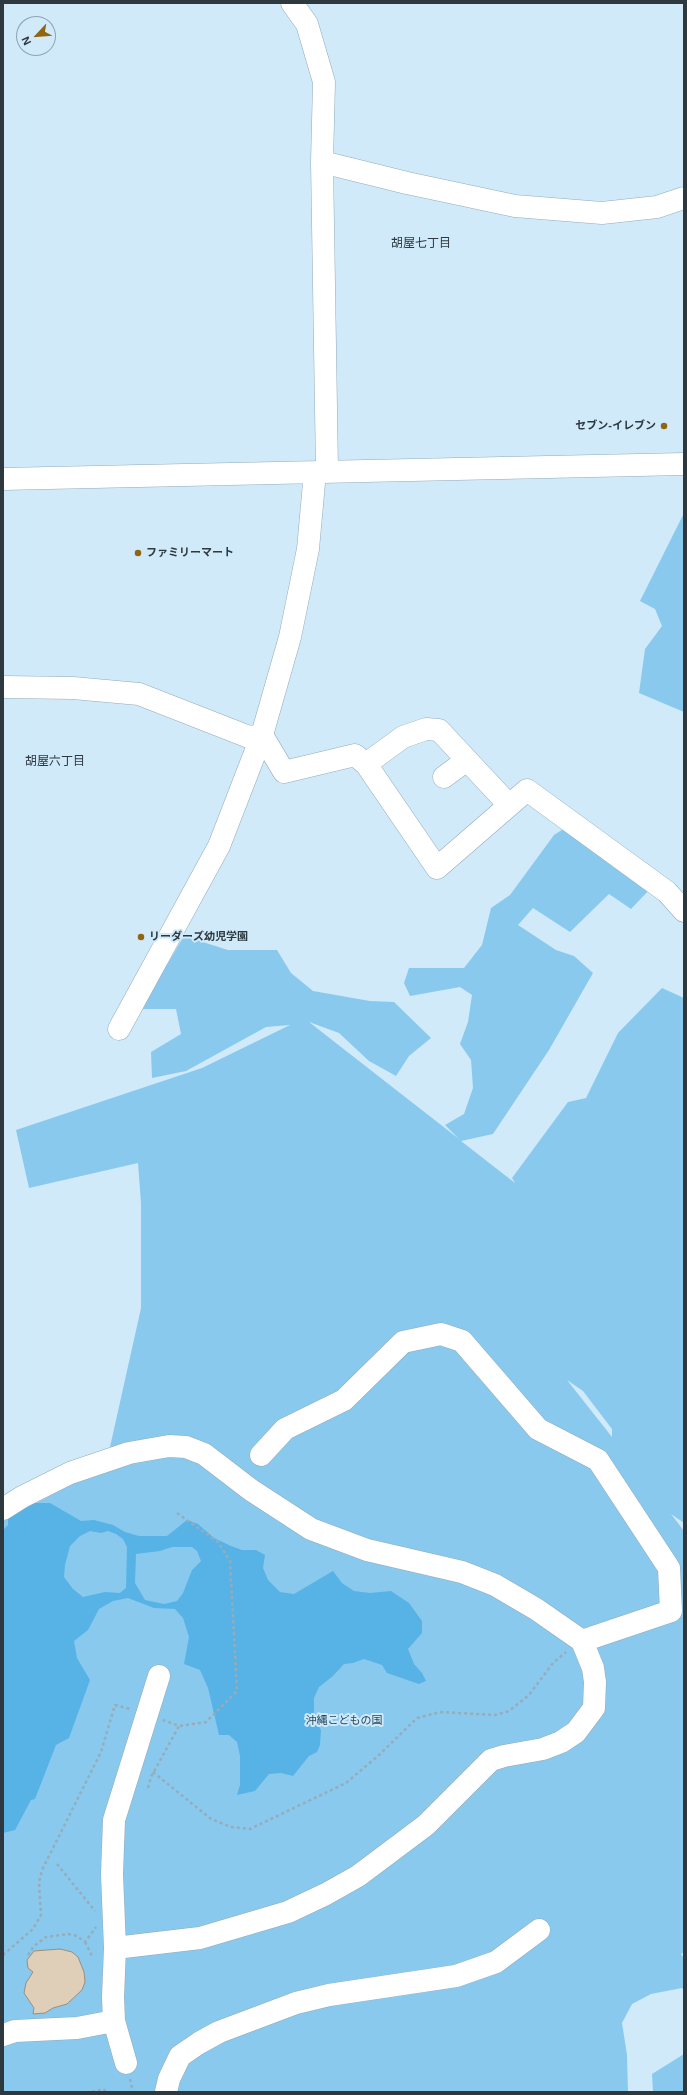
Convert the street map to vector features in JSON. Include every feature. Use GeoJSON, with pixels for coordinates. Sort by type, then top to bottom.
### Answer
{"type":"FeatureCollection","features":[{"type":"Feature","properties":{"kind":"street"},"geometry":{"type":"LineString","coordinates":[[119,1029],[219,846],[262,735],[290,637],[308,549],[321,471],[322,162],[324,82],[307,24],[292,3]]}},
{"type":"Feature","properties":{"kind":"street"},"geometry":{"type":"LineString","coordinates":[[322,162],[407,183],[515,206],[602,214],[657,207],[684,198]]}},
{"type":"Feature","properties":{"kind":"street"},"geometry":{"type":"LineString","coordinates":[[3,479],[684,464]]}},
{"type":"Feature","properties":{"kind":"street"},"geometry":{"type":"LineString","coordinates":[[3,687],[73,688],[139,694],[249,737],[262,735]]}},
{"type":"Feature","properties":{"kind":"street"},"geometry":{"type":"LineString","coordinates":[[366,764],[404,737],[426,729],[439,730],[509,805]]}},
{"type":"Feature","properties":{"kind":"street"},"geometry":{"type":"LineString","coordinates":[[262,735],[284,772],[354,754],[366,764],[437,868],[527,790],[667,892],[684,911]]}},
{"type":"Feature","properties":{"kind":"street"},"geometry":{"type":"LineString","coordinates":[[444,777],[467,760]]}},
{"type":"Feature","properties":{"kind":"street"},"geometry":{"type":"LineString","coordinates":[[261,1455],[285,1429],[344,1400],[403,1342],[441,1334],[462,1341],[538,1430],[598,1460],[669,1568],[671,1611],[582,1641]]}},
{"type":"Feature","properties":{"kind":"street"},"geometry":{"type":"LineString","coordinates":[[3,1509],[22,1497],[70,1473],[129,1453],[168,1446],[186,1448],[204,1454],[251,1490],[311,1529],[366,1550],[462,1572],[495,1585],[536,1609],[582,1641],[593,1668],[595,1682],[594,1708],[576,1732],[561,1742],[543,1749],[491,1760],[426,1825],[358,1876],[326,1894],[288,1912],[200,1938],[115,1948]]}},
{"type":"Feature","properties":{"kind":"street"},"geometry":{"type":"LineString","coordinates":[[126,2063],[114,2022],[113,1997],[115,1948],[104,1913],[112,1874],[114,1820],[159,1676]]}},
{"type":"Feature","properties":{"kind":"street"},"geometry":{"type":"LineString","coordinates":[[166,2092],[169,2079],[180,2056],[198,2043],[219,2032],[296,2003],[329,1995],[456,1976],[496,1962],[540,1930]]}},
{"type":"Feature","properties":{"kind":"street"},"geometry":{"type":"LineString","coordinates":[[3,2035],[15,2031],[77,2028],[114,2022]]}},
{"type":"Feature","properties":{"kind":"path"},"geometry":{"type":"LineString","coordinates":[[3,1955],[33,1929],[41,1915],[39,1882],[42,1870],[101,1752],[115,1704],[147,1713],[179,1726],[206,1722],[237,1691],[230,1561],[218,1542],[177,1513]]}},
{"type":"Feature","properties":{"kind":"path"},"geometry":{"type":"LineString","coordinates":[[153,1772],[211,1819],[231,1827],[250,1829],[346,1783],[379,1755],[417,1718],[440,1712],[495,1715],[509,1711],[529,1695],[561,1654],[582,1641]]}},
{"type":"Feature","properties":{"kind":"path"},"geometry":{"type":"LineString","coordinates":[[148,1788],[153,1772],[179,1726]]}},
{"type":"Feature","properties":{"kind":"path"},"geometry":{"type":"LineString","coordinates":[[57,1864],[104,1913],[101,1915],[85,1942]]}},
{"type":"Feature","properties":{"kind":"path"},"geometry":{"type":"LineString","coordinates":[[28,1955],[34,1946],[46,1937],[68,1934],[77,1936],[85,1942],[92,1956]]}},
{"type":"Feature","properties":{"kind":"path"},"geometry":{"type":"LineString","coordinates":[[92,2092],[103,2089],[107,2092]]}},
{"type":"Feature","properties":{"kind":"green space"},"geometry":{"type":"Polygon","coordinates":[[[684,513],[684,712],[639,693],[645,649],[662,626],[655,609],[640,601],[684,513]]]}},
{"type":"Feature","properties":{"kind":"green space","name":"沖縄こどもの国"},"geometry":{"type":"Polygon","coordinates":[[[568,826],[651,888],[631,909],[609,894],[570,932],[533,908],[518,925],[556,950],[574,956],[593,973],[549,1050],[493,1134],[461,1141],[515,1183],[512,1178],[568,1102],[586,1098],[618,1033],[662,988],[684,998],[684,1523],[671,1514],[684,1531],[684,1952],[681,1954],[684,1958],[684,1991],[682,1988],[651,1994],[632,2004],[622,2023],[627,2055],[628,2092],[3,2092],[3,1521],[106,1465],[141,1308],[141,1203],[138,1163],[29,1188],[16,1130],[202,1068],[290,1025],[266,1027],[186,1071],[152,1078],[151,1052],[181,1034],[176,1009],[141,1009],[184,936],[228,950],[277,950],[291,973],[313,991],[370,1001],[394,1002],[431,1038],[409,1056],[396,1076],[369,1061],[339,1033],[309,1022],[459,1139],[445,1125],[464,1114],[473,1088],[471,1060],[460,1044],[468,1022],[472,995],[460,987],[410,996],[404,983],[409,968],[464,968],[482,945],[491,908],[510,895],[554,835],[568,826]],[[567,1380],[612,1437],[612,1429],[583,1391],[567,1380]]]}},
{"type":"Feature","properties":{"kind":"green space"},"geometry":{"type":"Polygon","coordinates":[[[684,2054],[684,2092],[653,2092],[652,2074],[684,2054]]]}},
{"type":"Feature","properties":{"kind":"shaded area"},"geometry":{"type":"Polygon","coordinates":[[[31,1503],[50,1503],[81,1521],[94,1520],[113,1525],[125,1532],[139,1536],[167,1536],[187,1520],[198,1524],[214,1538],[231,1546],[242,1550],[256,1550],[265,1555],[263,1568],[268,1580],[280,1592],[294,1594],[333,1571],[342,1583],[354,1591],[370,1593],[391,1591],[409,1603],[422,1621],[422,1633],[408,1649],[414,1664],[422,1673],[426,1681],[419,1684],[387,1673],[382,1665],[364,1659],[353,1663],[344,1664],[333,1676],[319,1687],[314,1698],[314,1716],[321,1730],[320,1745],[317,1752],[309,1756],[293,1776],[281,1773],[269,1774],[255,1791],[237,1795],[240,1785],[240,1756],[237,1742],[229,1735],[219,1735],[208,1688],[200,1670],[184,1664],[189,1637],[183,1618],[175,1609],[154,1608],[128,1598],[113,1601],[99,1609],[88,1630],[74,1641],[77,1658],[90,1680],[69,1738],[56,1745],[35,1799],[31,1800],[15,1830],[3,1833],[3,1530],[8,1525],[8,1516],[31,1503]],[[90,1531],[80,1536],[70,1546],[65,1565],[64,1577],[73,1589],[83,1597],[105,1592],[120,1593],[126,1588],[127,1547],[123,1539],[116,1534],[108,1531],[101,1533],[90,1531]],[[172,1547],[160,1551],[136,1554],[135,1583],[145,1600],[164,1604],[177,1601],[183,1593],[192,1570],[201,1561],[197,1551],[192,1547],[172,1547]]]}},
{"type":"Feature","properties":{"kind":"building"},"geometry":{"type":"Polygon","coordinates":[[[60,1949],[72,1952],[78,1957],[84,1972],[85,1982],[82,1990],[67,2004],[53,2008],[45,2013],[33,2014],[34,2008],[24,1993],[26,1983],[33,1972],[28,1968],[27,1960],[34,1951],[60,1949]]]}},
{"type":"Feature","properties":{"kind":"place","name":"セブン-イレブン"},"geometry":{"type":"Point","coordinates":[664,426]}},
{"type":"Feature","properties":{"kind":"place","name":"ファミリーマート"},"geometry":{"type":"Point","coordinates":[138,553]}},
{"type":"Feature","properties":{"kind":"place","name":"リーダーズ幼児学園"},"geometry":{"type":"Point","coordinates":[141,937]}},
{"type":"Feature","properties":{"kind":"district","name":"胡屋七丁目"},"geometry":{"type":"Point","coordinates":[421,244]}},
{"type":"Feature","properties":{"kind":"district","name":"胡屋六丁目"},"geometry":{"type":"Point","coordinates":[55,762]}}]}
